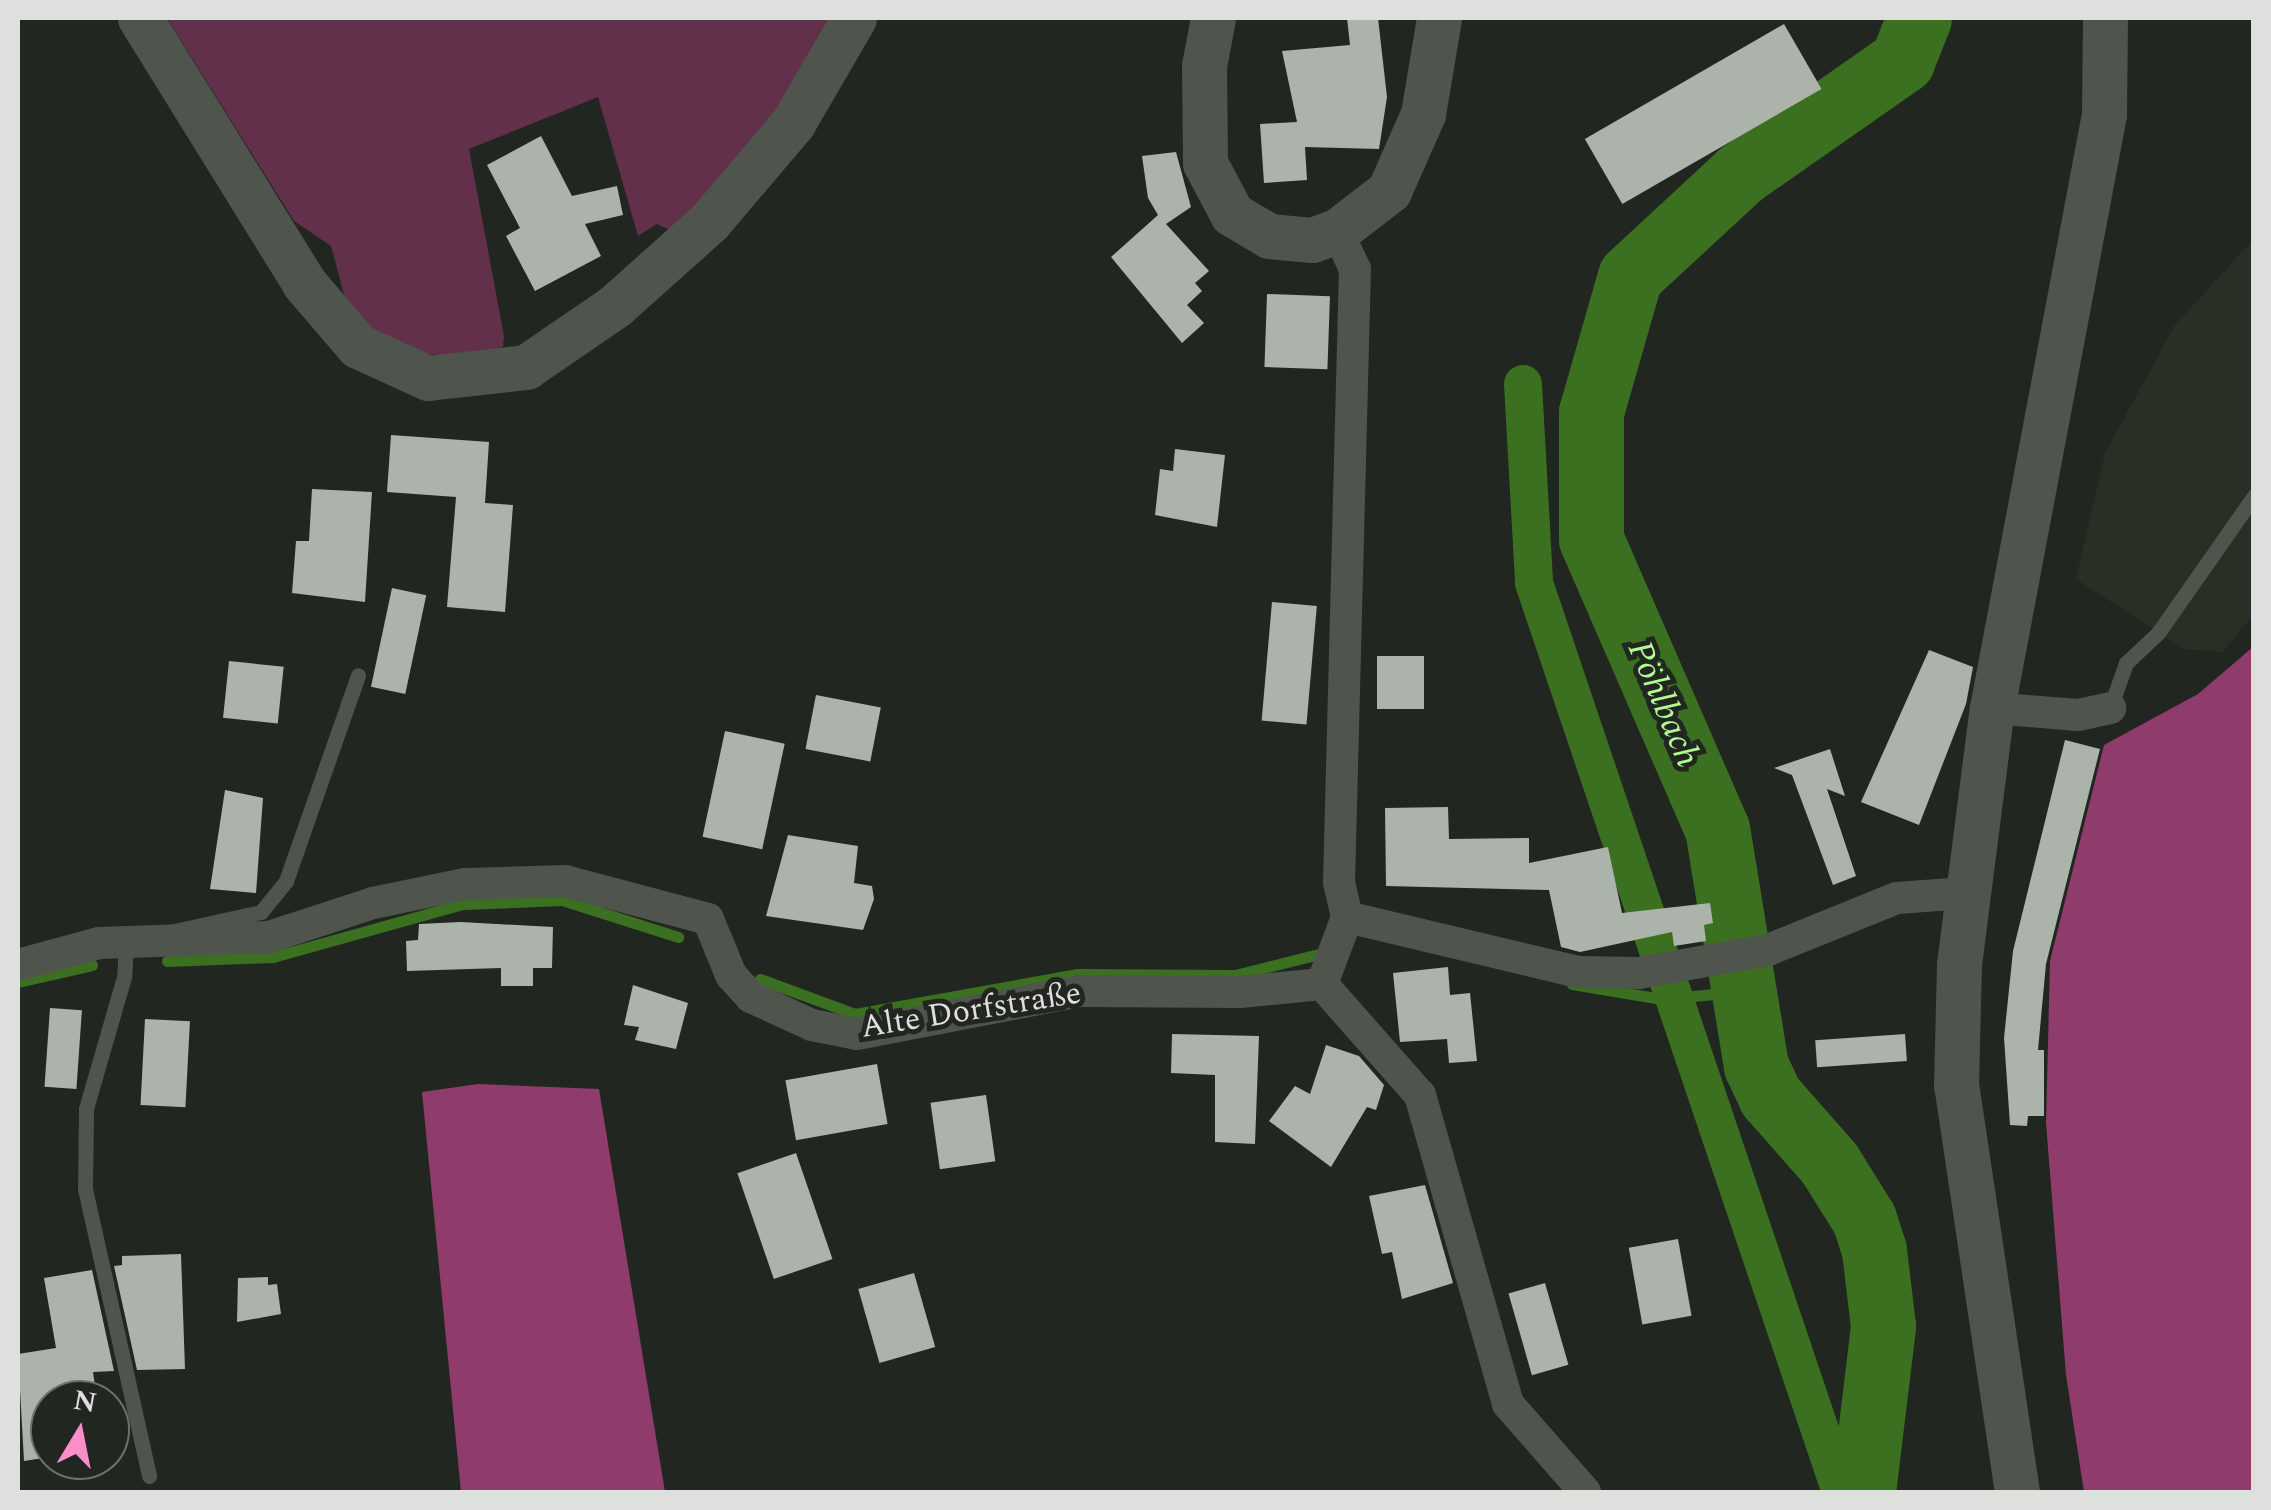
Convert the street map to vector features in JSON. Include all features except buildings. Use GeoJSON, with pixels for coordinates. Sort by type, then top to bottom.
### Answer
{"type":"FeatureCollection","features":[{"type":"Feature","properties":{"kind":"main road"},"geometry":{"type":"LineString","coordinates":[[140,18],[304,283],[358,346],[428,378],[526,367],[614,306],[709,222],[793,123],[854,18]]}},
{"type":"Feature","properties":{"kind":"main road"},"geometry":{"type":"LineString","coordinates":[[1214,18],[1204,66],[1205,163],[1232,214],[1269,236],[1312,240],[1337,232],[1389,191],[1423,114],[1439,18]]}},
{"type":"Feature","properties":{"kind":"main road"},"geometry":{"type":"LineString","coordinates":[[2017,1492],[1956,1086],[1965,892],[1992,708],[2094,180],[2104,114],[2105,18]]}},
{"type":"Feature","properties":{"kind":"street"},"geometry":{"type":"LineString","coordinates":[[1337,232],[1355,269],[1340,883],[1347,917],[1322,984],[1420,1095],[1508,1404],[1585,1492]]}},
{"type":"Feature","properties":{"kind":"street"},"geometry":{"type":"LineString","coordinates":[[1992,708],[2078,715],[2110,708]]}},
{"type":"Feature","properties":{"kind":"street","name":"Alte Dorfstraße"},"geometry":{"type":"LineString","coordinates":[[18,964],[99,943],[269,937],[465,884],[565,881],[708,919],[731,975],[750,997],[812,1024],[858,1034],[1080,991],[1240,992],[1322,984]]}},
{"type":"Feature","properties":{"kind":"street"},"geometry":{"type":"LineString","coordinates":[[1347,917],[1578,972],[1650,971],[1768,950],[1896,898],[1965,892]]}},
{"type":"Feature","properties":{"kind":"lane"},"geometry":{"type":"LineString","coordinates":[[2110,708],[2126,663],[2158,633],[2254,496]]}},
{"type":"Feature","properties":{"kind":"lane"},"geometry":{"type":"LineString","coordinates":[[149,1476],[85,1189],[86,1108],[137,943],[189,924],[261,912],[286,881],[358,675]]}},
{"type":"Feature","properties":{"kind":"shaded area"},"geometry":{"type":"Polygon","coordinates":[[[167,18],[832,18],[772,122],[676,233],[657,224],[638,236],[598,97],[469,149],[504,336],[503,347],[457,357],[424,354],[369,333],[347,306],[331,246],[294,221],[167,18]]]}},
{"type":"Feature","properties":{"kind":"shaded area"},"geometry":{"type":"Polygon","coordinates":[[[2253,240],[2253,615],[2223,652],[2184,649],[2076,579],[2105,453],[2175,325],[2253,240]]]}},
{"type":"Feature","properties":{"kind":"shaded area"},"geometry":{"type":"Polygon","coordinates":[[[2253,647],[2253,1492],[2084,1492],[2066,1375],[2046,1123],[2050,961],[2104,745],[2198,694],[2253,647]]]}},
{"type":"Feature","properties":{"kind":"shaded area"},"geometry":{"type":"Polygon","coordinates":[[[478,1084],[599,1089],[665,1492],[461,1492],[422,1092],[478,1084]]]}},
{"type":"Feature","properties":{"kind":"waterway","name":"Pöhlbach"},"geometry":{"type":"LineString","coordinates":[[1863,1492],[1883,1326],[1874,1250],[1864,1219],[1829,1163],[1770,1096],[1756,1066],[1717,829],[1591,539],[1591,412],[1630,276],[1740,174],[1902,61],[1919,18]]}},
{"type":"Feature","properties":{"kind":"waterway"},"geometry":{"type":"LineString","coordinates":[[1523,384],[1534,583],[1841,1492]]}},
{"type":"Feature","properties":{"kind":"waterway"},"geometry":{"type":"LineString","coordinates":[[167,961],[273,957],[463,904],[562,900],[678,937]]}},
{"type":"Feature","properties":{"kind":"waterway"},"geometry":{"type":"LineString","coordinates":[[760,979],[855,1014],[1077,974],[1235,975],[1319,954]]}},
{"type":"Feature","properties":{"kind":"waterway"},"geometry":{"type":"LineString","coordinates":[[18,982],[92,965]]}},
{"type":"Feature","properties":{"kind":"waterway"},"geometry":{"type":"LineString","coordinates":[[1572,984],[1662,999],[1746,991]]}}]}
